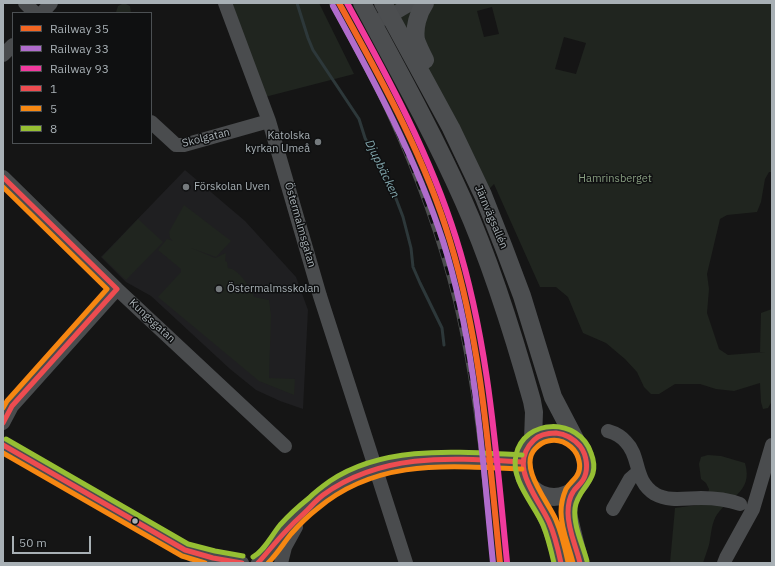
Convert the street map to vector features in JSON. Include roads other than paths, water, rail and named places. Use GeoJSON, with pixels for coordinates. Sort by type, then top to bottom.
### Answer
{"type":"FeatureCollection","features":[{"type":"Feature","properties":{"kind":"main road"},"geometry":{"type":"LineString","coordinates":[[425,3],[419,14],[416,40],[422,55],[438,84],[451,128]]}},
{"type":"Feature","properties":{"kind":"main road","name":"Järnvägsallén"},"geometry":{"type":"LineString","coordinates":[[386,7],[451,128],[483,195],[530,318],[553,397],[576,441]]}},
{"type":"Feature","properties":{"kind":"main road","name":"Järnvägsallén"},"geometry":{"type":"LineString","coordinates":[[367,13],[433,137],[464,202],[485,256],[510,324],[532,401],[534,412],[533,440]]}},
{"type":"Feature","properties":{"kind":"main road"},"geometry":{"type":"LineString","coordinates":[[530,485],[540,494],[549,497],[558,497],[573,491],[585,476],[587,465],[586,456],[576,441],[566,435],[556,433],[540,436],[533,440],[524,453],[522,462],[523,472],[530,485],[548,518],[555,535],[561,563]]}},
{"type":"Feature","properties":{"kind":"main road"},"geometry":{"type":"LineString","coordinates":[[573,491],[569,503],[568,514],[580,563]]}},
{"type":"Feature","properties":{"kind":"street"},"geometry":{"type":"LineString","coordinates":[[25,3],[34,12]]}},
{"type":"Feature","properties":{"kind":"street"},"geometry":{"type":"LineString","coordinates":[[43,12],[51,3]]}},
{"type":"Feature","properties":{"kind":"street","name":"Östermalmsgatan"},"geometry":{"type":"LineString","coordinates":[[225,3],[269,121],[320,296],[406,563]]}},
{"type":"Feature","properties":{"kind":"street"},"geometry":{"type":"LineString","coordinates":[[367,13],[386,7],[412,3]]}},
{"type":"Feature","properties":{"kind":"street"},"geometry":{"type":"LineString","coordinates":[[3,55],[12,46]]}},
{"type":"Feature","properties":{"kind":"street","name":"Skolgatan"},"geometry":{"type":"LineString","coordinates":[[152,123],[176,145],[184,145],[269,121]]}},
{"type":"Feature","properties":{"kind":"street","name":"Kungsgatan"},"geometry":{"type":"LineString","coordinates":[[3,177],[118,289],[285,446]]}},
{"type":"Feature","properties":{"kind":"street"},"geometry":{"type":"LineString","coordinates":[[3,423],[12,406],[118,289]]}},
{"type":"Feature","properties":{"kind":"street"},"geometry":{"type":"LineString","coordinates":[[608,431],[617,434],[627,442],[634,455],[638,472],[642,480],[649,489],[664,498],[701,498],[740,504]]}},
{"type":"Feature","properties":{"kind":"street"},"geometry":{"type":"LineString","coordinates":[[3,444],[185,550],[204,563]]}},
{"type":"Feature","properties":{"kind":"street"},"geometry":{"type":"LineString","coordinates":[[724,563],[753,509],[772,445]]}},
{"type":"Feature","properties":{"kind":"street"},"geometry":{"type":"LineString","coordinates":[[259,561],[290,525],[323,495],[338,484],[361,472],[385,465],[426,460],[522,462]]}},
{"type":"Feature","properties":{"kind":"street"},"geometry":{"type":"LineString","coordinates":[[613,508],[630,479],[638,472]]}},
{"type":"Feature","properties":{"kind":"street"},"geometry":{"type":"LineString","coordinates":[[281,562],[285,547],[301,516]]}},
{"type":"Feature","properties":{"kind":"street"},"geometry":{"type":"LineString","coordinates":[[185,550],[213,558],[242,563]]}},
{"type":"Feature","properties":{"kind":"waterway","name":"Djupbäcken"},"geometry":{"type":"LineString","coordinates":[[297,3],[313,50],[359,119],[365,138],[389,180],[403,217],[411,248],[413,267],[442,328],[444,345]]}},
{"type":"Feature","properties":{"kind":"railway"},"geometry":{"type":"LineString","coordinates":[[331,3],[387,110],[417,180],[442,251],[455,300],[469,365],[483,464],[493,563]]}},
{"type":"Feature","properties":{"kind":"rail line","name":"35"},"geometry":{"type":"LineString","coordinates":[[339,3],[371,60],[415,149],[440,210],[450,241],[470,320],[477,361],[488,441],[500,563]]}},
{"type":"Feature","properties":{"kind":"rail line","name":"93"},"geometry":{"type":"LineString","coordinates":[[347,3],[408,118],[434,177],[456,238],[467,278],[484,358],[495,439],[507,562]]}},
{"type":"Feature","properties":{"kind":"rail line","name":"33"},"geometry":{"type":"LineString","coordinates":[[333,6],[394,121],[420,180],[443,241],[454,280],[470,360],[481,441],[493,563]]}},
{"type":"Feature","properties":{"kind":"place","name":"Katolska kyrkan Umeå"},"geometry":{"type":"Point","coordinates":[318,142]}},
{"type":"Feature","properties":{"kind":"place","name":"Förskolan Uven"},"geometry":{"type":"Point","coordinates":[186,187]}},
{"type":"Feature","properties":{"kind":"place","name":"Östermalmsskolan"},"geometry":{"type":"Point","coordinates":[219,289]}},
{"type":"Feature","properties":{"kind":"park label","name":"Hamrinsberget"},"geometry":{"type":"Point","coordinates":[615,179]}}]}
